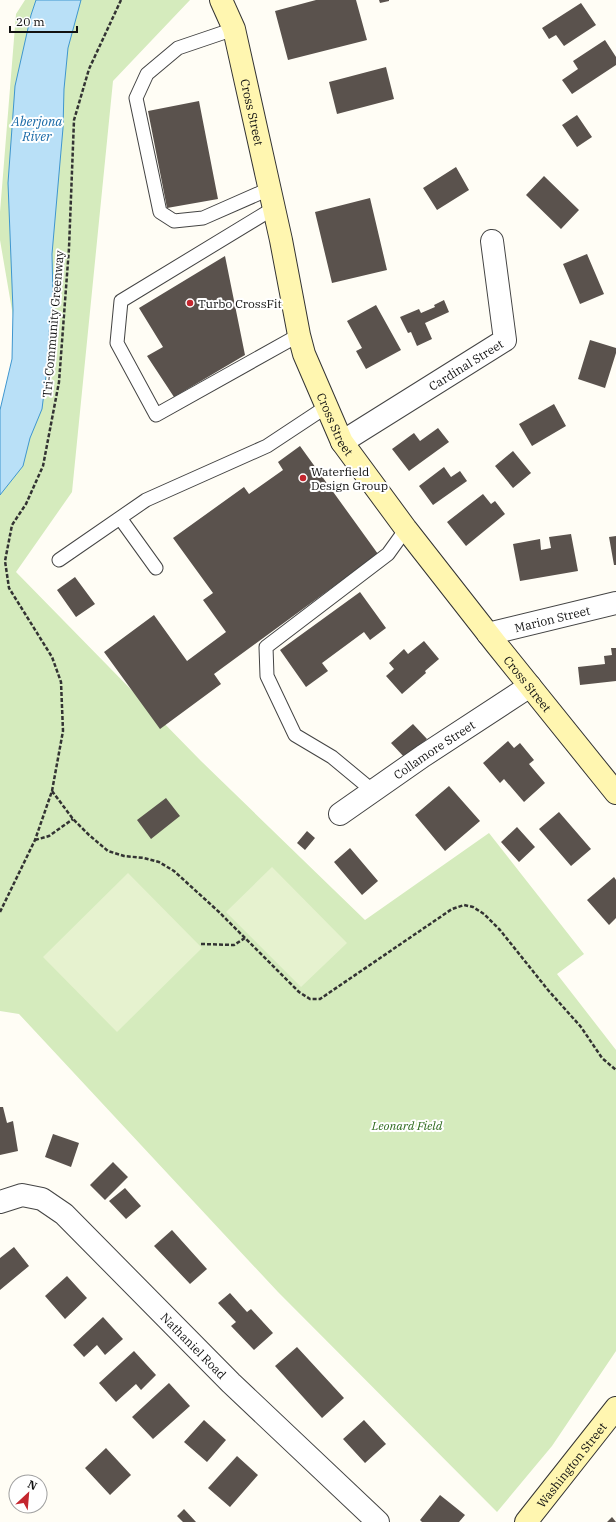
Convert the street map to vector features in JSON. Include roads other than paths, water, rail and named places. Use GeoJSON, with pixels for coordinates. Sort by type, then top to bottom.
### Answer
{"type":"FeatureCollection","features":[{"type":"Feature","properties":{"kind":"street","name":"Cross Street"},"geometry":{"type":"LineString","coordinates":[[221,0],[234,29],[272,199],[304,354],[342,442],[406,529],[616,793]]}},
{"type":"Feature","properties":{"kind":"street","name":"Cardinal Street"},"geometry":{"type":"LineString","coordinates":[[342,442],[505,340],[492,241]]}},
{"type":"Feature","properties":{"kind":"street","name":"Marion Street"},"geometry":{"type":"LineString","coordinates":[[488,634],[616,603]]}},
{"type":"Feature","properties":{"kind":"street","name":"Collamore Street"},"geometry":{"type":"LineString","coordinates":[[340,814],[423,756],[530,686]]}},
{"type":"Feature","properties":{"kind":"street","name":"Nathaniel Road"},"geometry":{"type":"LineString","coordinates":[[0,1202],[22,1195],[42,1199],[64,1214],[231,1383],[378,1522]]}},
{"type":"Feature","properties":{"kind":"street","name":"Washington Street"},"geometry":{"type":"LineString","coordinates":[[526,1522],[616,1408]]}},
{"type":"Feature","properties":{"kind":"lane"},"geometry":{"type":"LineString","coordinates":[[234,29],[178,48],[147,74],[136,98],[160,212],[174,221],[203,218],[272,199]]}},
{"type":"Feature","properties":{"kind":"lane"},"geometry":{"type":"LineString","coordinates":[[272,199],[121,301],[117,343],[156,415],[299,335]]}},
{"type":"Feature","properties":{"kind":"lane"},"geometry":{"type":"LineString","coordinates":[[59,560],[146,500],[267,446],[326,407]]}},
{"type":"Feature","properties":{"kind":"lane"},"geometry":{"type":"LineString","coordinates":[[120,518],[156,568]]}},
{"type":"Feature","properties":{"kind":"lane"},"geometry":{"type":"LineString","coordinates":[[373,791],[332,757],[295,735],[267,676],[266,647],[388,554],[406,529]]}},
{"type":"Feature","properties":{"kind":"water","name":"Aberjona River"},"geometry":{"type":"Polygon","coordinates":[[[36,0],[81,0],[68,48],[64,89],[63,128],[52,254],[53,298],[42,409],[30,438],[23,466],[0,495],[0,410],[12,359],[13,310],[8,183],[15,86],[31,15],[36,0]]]}},
{"type":"Feature","properties":{"kind":"place","name":"Turbo CrossFit"},"geometry":{"type":"Point","coordinates":[190,303]}},
{"type":"Feature","properties":{"kind":"place","name":"Waterfield Design Group"},"geometry":{"type":"Point","coordinates":[303,478]}},
{"type":"Feature","properties":{"kind":"park label","name":"Leonard Field"},"geometry":{"type":"Point","coordinates":[407,1125]}}]}
